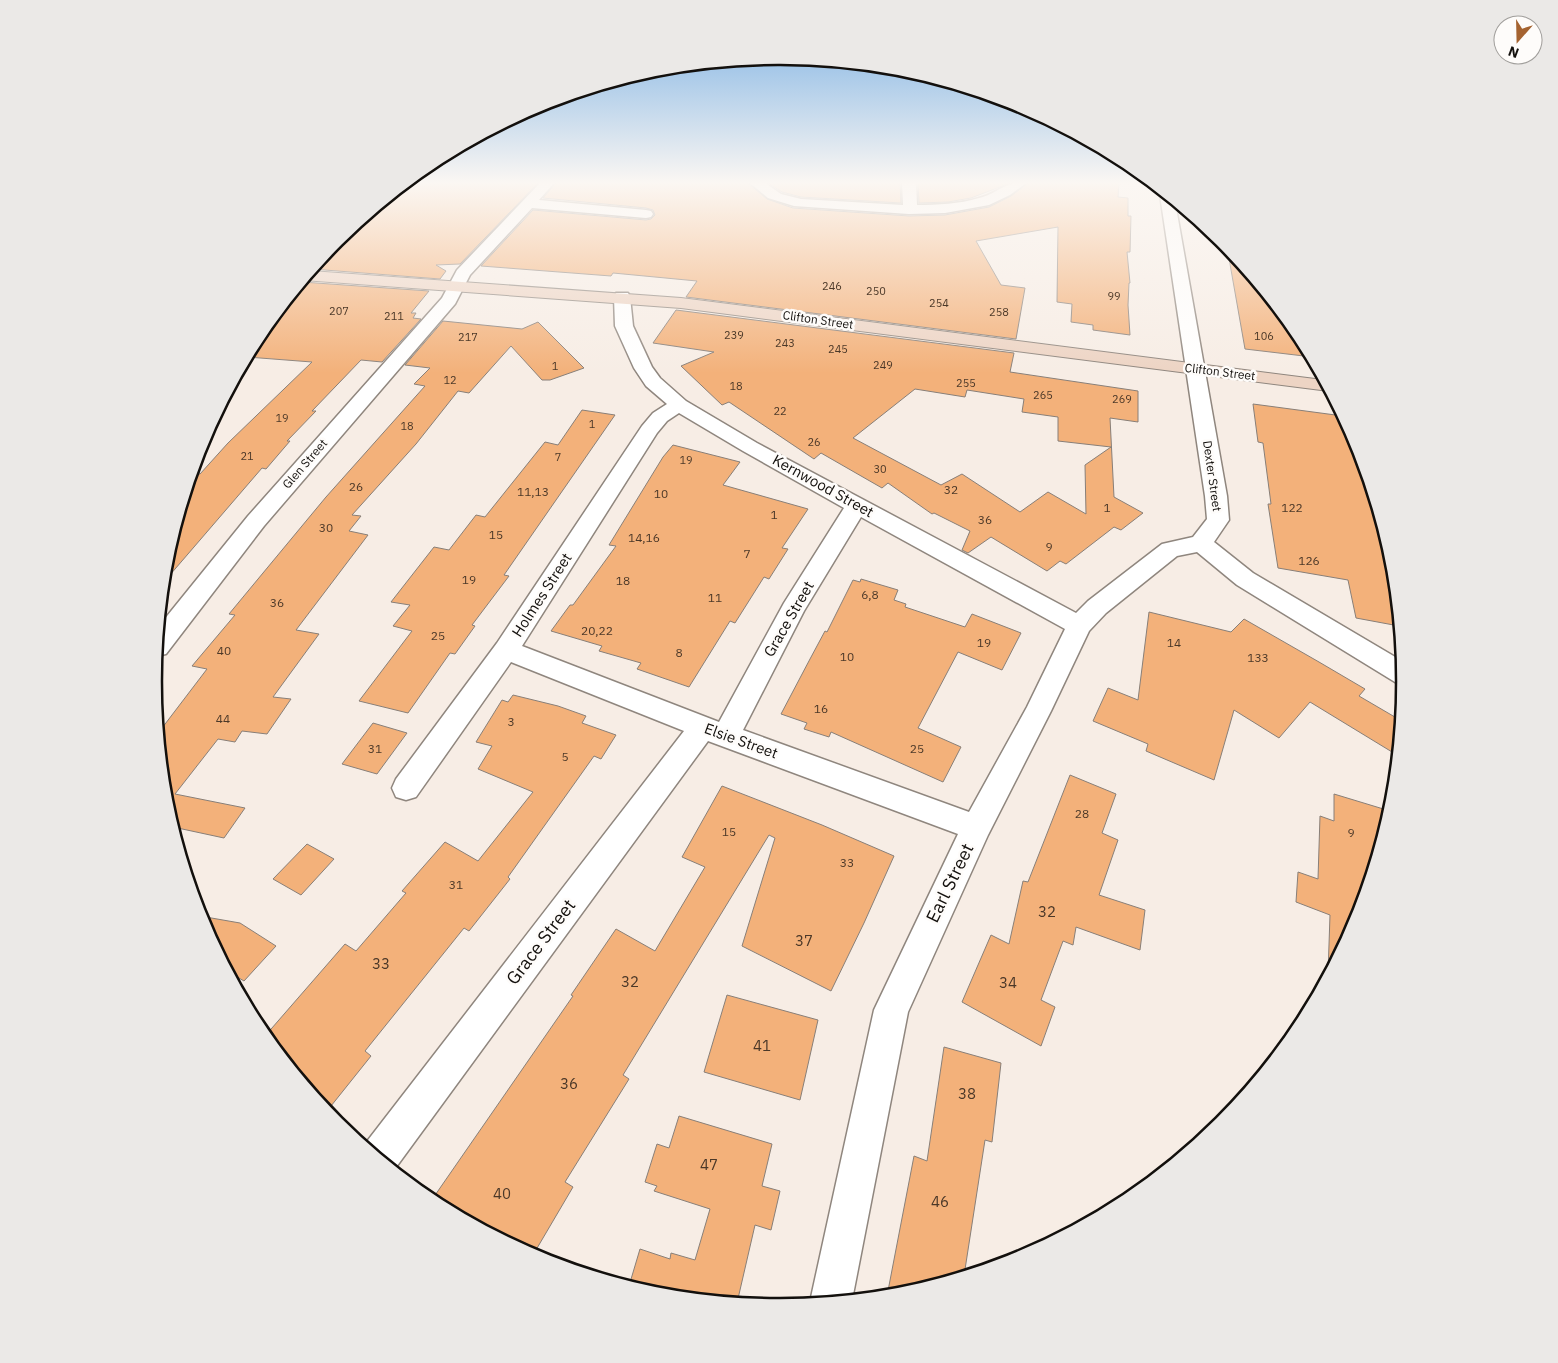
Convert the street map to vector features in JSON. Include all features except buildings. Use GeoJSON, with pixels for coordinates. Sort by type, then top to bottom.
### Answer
{"type":"FeatureCollection","features":[{"type":"Feature","properties":{"kind":"street","name":"Glen Street"},"geometry":{"type":"LineString","coordinates":[[164,638],[256,521],[449,300],[463,273],[487,247]]}},
{"type":"Feature","properties":{"kind":"street","name":"Dexter Street"},"geometry":{"type":"LineString","coordinates":[[1175,247],[1216,496],[1218,520],[1201,542]]}},
{"type":"Feature","properties":{"kind":"street","name":"Clifton Street"},"geometry":{"type":"LineString","coordinates":[[314,276],[622,297],[785,315],[1319,385]]}},
{"type":"Feature","properties":{"kind":"street","name":"Kernwood Street"},"geometry":{"type":"LineString","coordinates":[[622,297],[624,326],[643,368],[653,382],[679,405],[1079,626]]}},
{"type":"Feature","properties":{"kind":"street","name":"Holmes Street"},"geometry":{"type":"LineString","coordinates":[[406,788],[506,650],[649,430],[660,417],[679,405]]}},
{"type":"Feature","properties":{"kind":"street","name":"Grace Street"},"geometry":{"type":"LineString","coordinates":[[383,1153],[714,731],[793,609],[857,505]]}},
{"type":"Feature","properties":{"kind":"street","name":"Earl Street"},"geometry":{"type":"LineString","coordinates":[[833,1296],[890,1010],[976,828],[1038,711],[1079,626],[1097,607],[1170,550],[1201,542]]}},
{"type":"Feature","properties":{"kind":"street"},"geometry":{"type":"LineString","coordinates":[[1201,542],[1245,578],[1395,670]]}},
{"type":"Feature","properties":{"kind":"street","name":"Elsie Street"},"geometry":{"type":"LineString","coordinates":[[506,650],[714,731],[976,828]]}}]}
